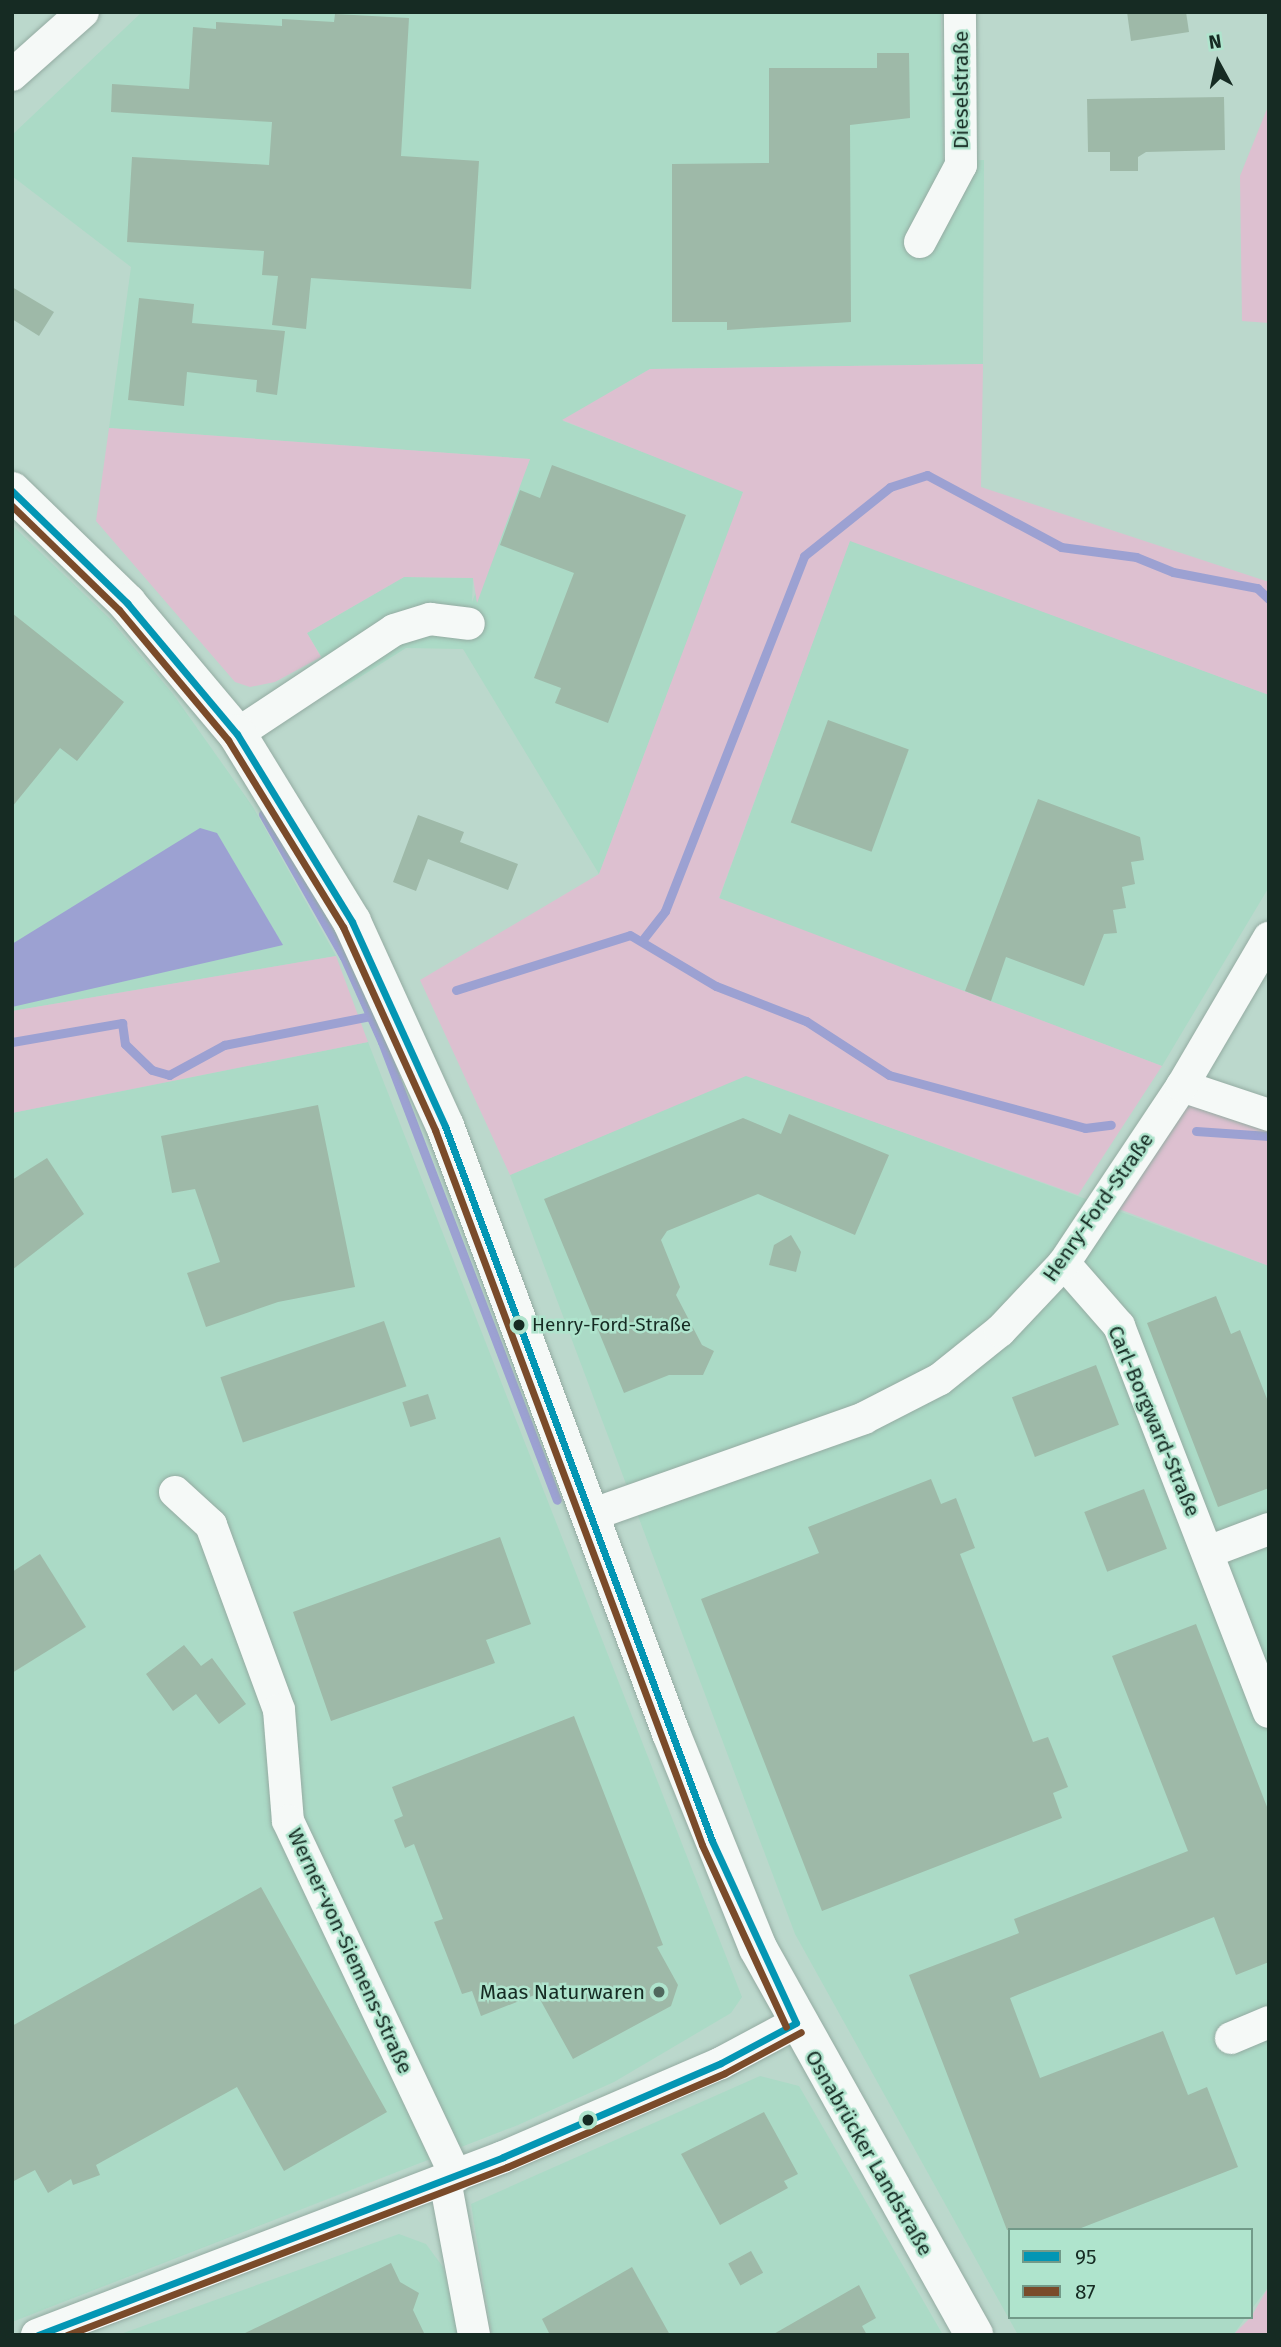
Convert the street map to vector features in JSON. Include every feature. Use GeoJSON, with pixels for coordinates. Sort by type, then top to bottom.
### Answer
{"type":"FeatureCollection","features":[{"type":"Feature","properties":{"kind":"street"},"geometry":{"type":"LineString","coordinates":[[12,75],[83,12]]}},
{"type":"Feature","properties":{"kind":"street","name":"Dieselstraße"},"geometry":{"type":"LineString","coordinates":[[920,242],[961,165],[960,12]]}},
{"type":"Feature","properties":{"kind":"street","name":"Osnabrücker Landstraße"},"geometry":{"type":"LineString","coordinates":[[12,491],[127,603],[237,734],[352,922],[445,1126],[588,1516],[712,1841],[796,2023],[974,2335]]}},
{"type":"Feature","properties":{"kind":"street"},"geometry":{"type":"LineString","coordinates":[[237,734],[394,630],[430,619],[469,624]]}},
{"type":"Feature","properties":{"kind":"street","name":"Henry-Ford-Straße"},"geometry":{"type":"LineString","coordinates":[[588,1516],[864,1418],[940,1379],[1000,1331],[1064,1263],[1182,1086],[1269,938]]}},
{"type":"Feature","properties":{"kind":"street"},"geometry":{"type":"LineString","coordinates":[[1182,1086],[1269,1115]]}},
{"type":"Feature","properties":{"kind":"street","name":"Carl-Borgward-Straße"},"geometry":{"type":"LineString","coordinates":[[1064,1263],[1119,1326],[1269,1712]]}},
{"type":"Feature","properties":{"kind":"street","name":"Werner-von-Siemens-Straße"},"geometry":{"type":"LineString","coordinates":[[176,1492],[211,1525],[279,1710],[288,1821],[451,2178],[474,2335]]}},
{"type":"Feature","properties":{"kind":"street"},"geometry":{"type":"LineString","coordinates":[[1208,1552],[1269,1529]]}},
{"type":"Feature","properties":{"kind":"street"},"geometry":{"type":"LineString","coordinates":[[1231,2038],[1269,2022]]}},
{"type":"Feature","properties":{"kind":"street"},"geometry":{"type":"LineString","coordinates":[[37,2335],[451,2178],[721,2063],[796,2023]]}},
{"type":"Feature","properties":{"kind":"shaded area"},"geometry":{"type":"Polygon","coordinates":[[[142,12],[941,12],[943,160],[984,160],[983,364],[650,369],[563,421],[744,491],[599,874],[463,649],[406,648],[341,689],[307,633],[404,577],[473,578],[472,602],[530,459],[109,428],[131,267],[12,176],[12,135],[142,12]]]}},
{"type":"Feature","properties":{"kind":"shaded area"},"geometry":{"type":"Polygon","coordinates":[[[1269,104],[1269,323],[1242,321],[1240,176],[1269,104]]]}},
{"type":"Feature","properties":{"kind":"shaded area"},"geometry":{"type":"Polygon","coordinates":[[[983,364],[981,487],[1269,582],[1269,695],[850,541],[719,898],[1162,1066],[1078,1195],[746,1076],[510,1175],[420,980],[599,874],[743,492],[562,420],[650,369],[983,364]]]}},
{"type":"Feature","properties":{"kind":"shaded area"},"geometry":{"type":"Polygon","coordinates":[[[109,428],[530,459],[477,603],[473,578],[404,577],[307,633],[321,657],[275,682],[250,687],[235,682],[96,521],[109,428]]]}},
{"type":"Feature","properties":{"kind":"shaded area"},"geometry":{"type":"Polygon","coordinates":[[[12,525],[110,619],[173,694],[253,807],[336,956],[12,1011],[12,525]]]}},
{"type":"Feature","properties":{"kind":"shaded area"},"geometry":{"type":"Polygon","coordinates":[[[850,540],[1269,695],[1269,887],[1162,1066],[719,899],[850,540]]]}},
{"type":"Feature","properties":{"kind":"shaded area"},"geometry":{"type":"Polygon","coordinates":[[[336,956],[368,1042],[12,1113],[12,1011],[336,956]]]}},
{"type":"Feature","properties":{"kind":"shaded area"},"geometry":{"type":"Polygon","coordinates":[[[368,1042],[742,1997],[731,2013],[614,2082],[518,2125],[12,2322],[12,1113],[368,1042]]]}},
{"type":"Feature","properties":{"kind":"shaded area"},"geometry":{"type":"Polygon","coordinates":[[[746,1075],[1269,1266],[1269,2286],[1253,2307],[1253,2228],[1008,2228],[1008,2317],[795,1934],[510,1175],[746,1075]]]}},
{"type":"Feature","properties":{"kind":"shaded area"},"geometry":{"type":"Polygon","coordinates":[[[1192,1097],[1269,1126],[1269,1266],[1119,1209],[1192,1097]]]}},
{"type":"Feature","properties":{"kind":"shaded area"},"geometry":{"type":"Polygon","coordinates":[[[760,2076],[799,2086],[943,2335],[492,2335],[471,2204],[760,2076]]]}},
{"type":"Feature","properties":{"kind":"shaded area"},"geometry":{"type":"Polygon","coordinates":[[[399,2234],[426,2244],[443,2267],[460,2335],[118,2335],[399,2234]]]}},
{"type":"Feature","properties":{"kind":"shaded area"},"geometry":{"type":"Polygon","coordinates":[[[1269,2286],[1269,2335],[1233,2335],[1249,2319],[1253,2319],[1253,2314],[1269,2286]]]}},
{"type":"Feature","properties":{"kind":"shaded area"},"geometry":{"type":"Polygon","coordinates":[[[1009,2319],[1245,2319],[1233,2335],[1018,2335],[1009,2319]]]}},
{"type":"Feature","properties":{"kind":"water"},"geometry":{"type":"Polygon","coordinates":[[[200,828],[217,833],[283,945],[12,1007],[12,944],[200,828]]]}},
{"type":"Feature","properties":{"kind":"building"},"geometry":{"type":"Polygon","coordinates":[[[1127,12],[1186,12],[1189,32],[1131,41],[1127,12]]]}},
{"type":"Feature","properties":{"kind":"building"},"geometry":{"type":"Polygon","coordinates":[[[335,14],[409,18],[401,156],[479,161],[471,289],[311,278],[306,329],[272,325],[278,276],[262,275],[264,251],[127,242],[132,157],[269,165],[272,122],[111,112],[112,84],[189,89],[193,27],[216,29],[216,22],[282,26],[282,19],[334,22],[335,14]]]}},
{"type":"Feature","properties":{"kind":"building"},"geometry":{"type":"Polygon","coordinates":[[[877,53],[909,53],[910,118],[850,125],[851,322],[727,330],[727,322],[672,322],[672,164],[769,163],[769,68],[877,68],[877,53]]]}},
{"type":"Feature","properties":{"kind":"building"},"geometry":{"type":"Polygon","coordinates":[[[1224,97],[1225,150],[1146,152],[1138,157],[1138,171],[1110,171],[1110,152],[1088,152],[1087,99],[1224,97]]]}},
{"type":"Feature","properties":{"kind":"building"},"geometry":{"type":"Polygon","coordinates":[[[12,287],[54,312],[39,336],[12,319],[12,287]]]}},
{"type":"Feature","properties":{"kind":"building"},"geometry":{"type":"Polygon","coordinates":[[[139,298],[194,304],[192,323],[285,331],[277,395],[256,392],[257,380],[187,372],[184,406],[128,400],[139,298]]]}},
{"type":"Feature","properties":{"kind":"building"},"geometry":{"type":"Polygon","coordinates":[[[552,465],[686,515],[608,723],[555,703],[561,688],[534,678],[574,573],[500,545],[520,490],[540,498],[552,465]]]}},
{"type":"Feature","properties":{"kind":"building"},"geometry":{"type":"Polygon","coordinates":[[[12,613],[124,702],[77,761],[60,748],[12,807],[12,613]]]}},
{"type":"Feature","properties":{"kind":"building"},"geometry":{"type":"Polygon","coordinates":[[[828,720],[909,749],[872,852],[791,822],[828,720]]]}},
{"type":"Feature","properties":{"kind":"building"},"geometry":{"type":"Polygon","coordinates":[[[1038,799],[1140,837],[1144,860],[1131,862],[1135,884],[1122,887],[1126,908],[1113,910],[1117,933],[1104,934],[1084,986],[1006,957],[991,1001],[965,991],[1038,799]]]}},
{"type":"Feature","properties":{"kind":"building"},"geometry":{"type":"Polygon","coordinates":[[[418,815],[464,832],[460,842],[518,864],[508,890],[428,859],[416,891],[393,882],[418,815]]]}},
{"type":"Feature","properties":{"kind":"building"},"geometry":{"type":"Polygon","coordinates":[[[318,1105],[355,1287],[278,1302],[206,1327],[187,1273],[220,1262],[195,1189],[172,1193],[161,1136],[318,1105]]]}},
{"type":"Feature","properties":{"kind":"building"},"geometry":{"type":"Polygon","coordinates":[[[789,1114],[889,1155],[855,1235],[758,1194],[667,1231],[661,1240],[680,1287],[676,1295],[702,1345],[714,1351],[703,1375],[669,1375],[624,1393],[544,1199],[743,1118],[781,1134],[789,1114]]]}},
{"type":"Feature","properties":{"kind":"building"},"geometry":{"type":"Polygon","coordinates":[[[47,1158],[84,1214],[12,1270],[12,1180],[47,1158]]]}},
{"type":"Feature","properties":{"kind":"building"},"geometry":{"type":"Polygon","coordinates":[[[791,1235],[801,1252],[796,1272],[769,1265],[774,1245],[791,1235]]]}},
{"type":"Feature","properties":{"kind":"building"},"geometry":{"type":"Polygon","coordinates":[[[1216,1296],[1231,1334],[1240,1330],[1269,1404],[1269,1488],[1218,1507],[1147,1323],[1216,1296]]]}},
{"type":"Feature","properties":{"kind":"building"},"geometry":{"type":"Polygon","coordinates":[[[384,1321],[406,1386],[243,1443],[220,1377],[384,1321]]]}},
{"type":"Feature","properties":{"kind":"building"},"geometry":{"type":"Polygon","coordinates":[[[1096,1365],[1119,1425],[1035,1457],[1012,1397],[1096,1365]]]}},
{"type":"Feature","properties":{"kind":"building"},"geometry":{"type":"Polygon","coordinates":[[[428,1394],[436,1419],[410,1427],[402,1402],[428,1394]]]}},
{"type":"Feature","properties":{"kind":"building"},"geometry":{"type":"Polygon","coordinates":[[[931,1479],[941,1504],[956,1498],[975,1548],[960,1554],[1033,1742],[1048,1737],[1068,1787],[1053,1793],[1062,1818],[822,1911],[701,1599],[819,1553],[808,1527],[931,1479]]]}},
{"type":"Feature","properties":{"kind":"building"},"geometry":{"type":"Polygon","coordinates":[[[1144,1489],[1167,1549],[1107,1572],[1084,1512],[1144,1489]]]}},
{"type":"Feature","properties":{"kind":"building"},"geometry":{"type":"Polygon","coordinates":[[[500,1537],[531,1624],[486,1640],[495,1663],[331,1721],[293,1612],[500,1537]]]}},
{"type":"Feature","properties":{"kind":"building"},"geometry":{"type":"Polygon","coordinates":[[[40,1554],[86,1627],[12,1673],[12,1572],[40,1554]]]}},
{"type":"Feature","properties":{"kind":"building"},"geometry":{"type":"Polygon","coordinates":[[[1196,1624],[1269,1812],[1269,1962],[1236,1975],[1214,1917],[1010,1998],[1040,2078],[1163,2031],[1188,2095],[1207,2087],[1238,2167],[1081,2228],[1007,2230],[909,1975],[1019,1933],[1014,1919],[1188,1851],[1112,1656],[1196,1624]]]}},
{"type":"Feature","properties":{"kind":"building"},"geometry":{"type":"Polygon","coordinates":[[[184,1645],[201,1666],[212,1658],[246,1704],[219,1724],[196,1694],[173,1711],[146,1674],[184,1645]]]}},
{"type":"Feature","properties":{"kind":"building"},"geometry":{"type":"Polygon","coordinates":[[[574,1716],[663,1945],[657,1947],[678,1985],[671,2006],[573,2059],[537,1994],[481,2016],[472,1991],[462,1994],[434,1922],[443,1919],[414,1844],[405,1848],[394,1820],[403,1816],[392,1787],[574,1716]]]}},
{"type":"Feature","properties":{"kind":"building"},"geometry":{"type":"Polygon","coordinates":[[[261,1887],[387,2112],[284,2171],[237,2087],[96,2165],[100,2175],[73,2185],[71,2179],[48,2193],[35,2170],[12,2182],[12,2026],[261,1887]]]}},
{"type":"Feature","properties":{"kind":"building"},"geometry":{"type":"Polygon","coordinates":[[[764,2112],[798,2174],[784,2181],[788,2188],[720,2225],[681,2154],[764,2112]]]}},
{"type":"Feature","properties":{"kind":"building"},"geometry":{"type":"Polygon","coordinates":[[[751,2251],[763,2273],[740,2285],[728,2264],[751,2251]]]}},
{"type":"Feature","properties":{"kind":"building"},"geometry":{"type":"Polygon","coordinates":[[[391,2263],[400,2282],[419,2293],[413,2310],[425,2335],[241,2335],[391,2263]]]}},
{"type":"Feature","properties":{"kind":"building"},"geometry":{"type":"Polygon","coordinates":[[[632,2267],[670,2335],[550,2335],[542,2319],[632,2267]]]}},
{"type":"Feature","properties":{"kind":"building"},"geometry":{"type":"Polygon","coordinates":[[[859,2285],[876,2318],[862,2326],[867,2335],[772,2335],[859,2285]]]}},
{"type":"Feature","properties":{"kind":"waterway"},"geometry":{"type":"LineString","coordinates":[[644,938],[665,911],[804,556],[890,487],[927,475],[1061,547],[1136,557],[1173,572],[1257,588],[1269,599]]}},
{"type":"Feature","properties":{"kind":"waterway"},"geometry":{"type":"LineString","coordinates":[[263,814],[344,957],[382,1042],[557,1500]]}},
{"type":"Feature","properties":{"kind":"waterway"},"geometry":{"type":"LineString","coordinates":[[456,990],[630,935],[716,986],[806,1021],[889,1075],[1085,1128],[1111,1125]]}},
{"type":"Feature","properties":{"kind":"waterway"},"geometry":{"type":"LineString","coordinates":[[12,1042],[122,1023],[125,1044],[152,1070],[169,1075],[224,1045],[375,1015]]}},
{"type":"Feature","properties":{"kind":"waterway"},"geometry":{"type":"LineString","coordinates":[[1196,1131],[1269,1136]]}},
{"type":"Feature","properties":{"kind":"transit line","name":"95"},"geometry":{"type":"LineString","coordinates":[[12,491],[127,603],[237,734],[352,922],[445,1126],[712,1841],[796,2023]]}},
{"type":"Feature","properties":{"kind":"transit line","name":"87"},"geometry":{"type":"LineString","coordinates":[[12,506],[119,610],[228,740],[343,927],[435,1130],[702,1845],[786,2027]]}},
{"type":"Feature","properties":{"kind":"transit line","name":"95"},"geometry":{"type":"LineString","coordinates":[[38,2335],[503,2157],[721,2063],[796,2023]]}},
{"type":"Feature","properties":{"kind":"transit line","name":"87"},"geometry":{"type":"LineString","coordinates":[[67,2335],[507,2167],[725,2073],[801,2032]]}},
{"type":"Feature","properties":{"kind":"place","name":"Henry-Ford-Straße"},"geometry":{"type":"Point","coordinates":[519,1325]}},
{"type":"Feature","properties":{"kind":"place","name":"Maas Naturwaren"},"geometry":{"type":"Point","coordinates":[659,1992]}}]}
